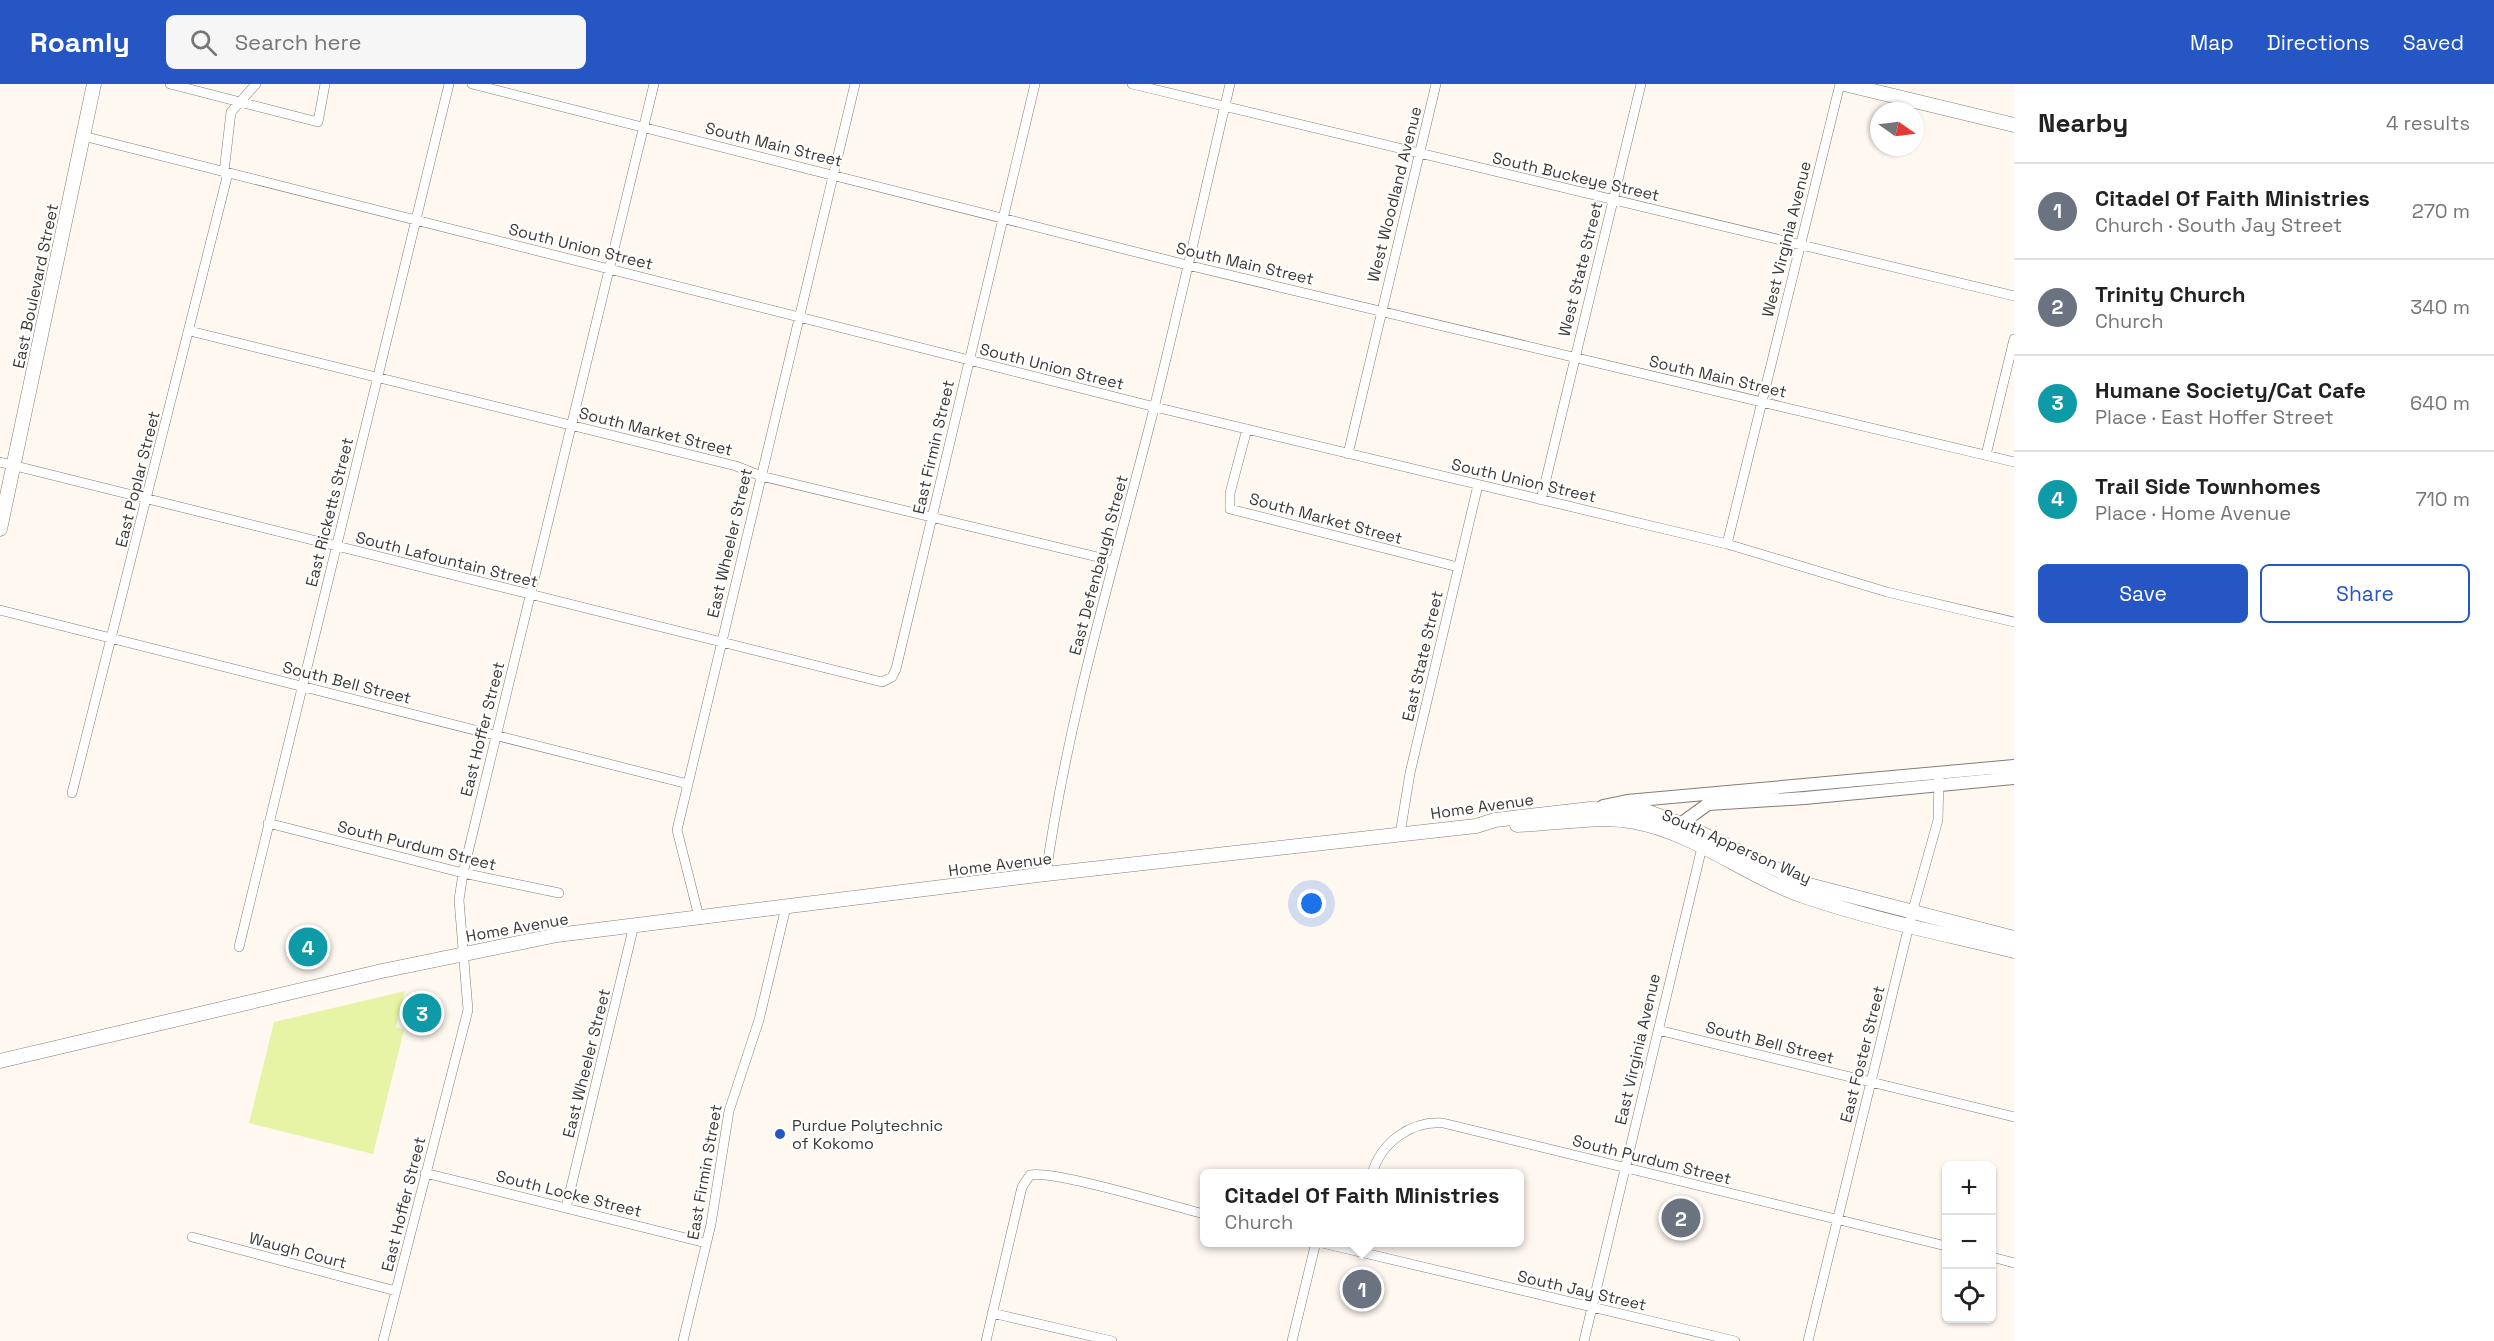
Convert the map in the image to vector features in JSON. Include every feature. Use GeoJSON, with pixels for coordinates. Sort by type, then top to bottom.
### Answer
{"type":"FeatureCollection","features":[{"type":"Feature","properties":{"kind":"main road","name":"East Boulevard Street"},"geometry":{"type":"LineString","coordinates":[[0,529],[94,84]]}},
{"type":"Feature","properties":{"kind":"main road"},"geometry":{"type":"LineString","coordinates":[[1842,84],[2014,125]]}},
{"type":"Feature","properties":{"kind":"main road","name":"Home Avenue"},"geometry":{"type":"LineString","coordinates":[[0,1061],[461,954],[558,935],[1046,874],[1476,826],[1495,820],[1590,809]]}},
{"type":"Feature","properties":{"kind":"main road","name":"South Apperson Way"},"geometry":{"type":"LineString","coordinates":[[1590,809],[1646,811],[1703,842],[1809,885],[2014,951]]}},
{"type":"Feature","properties":{"kind":"main road","name":"South Apperson Way"},"geometry":{"type":"LineString","coordinates":[[1476,826],[1622,820],[1675,828]]}},
{"type":"Feature","properties":{"kind":"main road","name":"South Apperson Way"},"geometry":{"type":"LineString","coordinates":[[1910,919],[2014,938]]}},
{"type":"Feature","properties":{"kind":"street"},"geometry":{"type":"LineString","coordinates":[[170,84],[318,122],[325,84]]}},
{"type":"Feature","properties":{"kind":"street","name":"East Poplar Street"},"geometry":{"type":"LineString","coordinates":[[72,793],[148,499],[227,177],[224,172],[231,112],[256,84]]}},
{"type":"Feature","properties":{"kind":"street","name":"East Ricketts Street"},"geometry":{"type":"LineString","coordinates":[[238,946],[449,84]]}},
{"type":"Feature","properties":{"kind":"street","name":"South Main Street"},"geometry":{"type":"LineString","coordinates":[[472,84],[1187,265],[2014,462]]}},
{"type":"Feature","properties":{"kind":"street","name":"East Hoffer Street"},"geometry":{"type":"LineString","coordinates":[[383,1341],[468,1010],[461,954],[459,900],[464,873],[642,126],[654,84]]}},
{"type":"Feature","properties":{"kind":"street","name":"East Wheeler Street"},"geometry":{"type":"LineString","coordinates":[[699,917],[677,830],[855,84]]}},
{"type":"Feature","properties":{"kind":"street","name":"East Firmin Street"},"geometry":{"type":"LineString","coordinates":[[887,681],[896,669],[1035,84]]}},
{"type":"Feature","properties":{"kind":"street","name":"South Buckeye Street"},"geometry":{"type":"LineString","coordinates":[[1132,84],[2014,296]]}},
{"type":"Feature","properties":{"kind":"street","name":"East Defenbaugh Street"},"geometry":{"type":"LineString","coordinates":[[1046,874],[1053,826],[1090,652],[1154,407],[1230,84]]}},
{"type":"Feature","properties":{"kind":"street","name":"West Woodland Avenue"},"geometry":{"type":"LineString","coordinates":[[1348,454],[1436,84]]}},
{"type":"Feature","properties":{"kind":"street","name":"West State Street"},"geometry":{"type":"LineString","coordinates":[[1574,357],[1641,84]]}},
{"type":"Feature","properties":{"kind":"street","name":"West Virginia Avenue"},"geometry":{"type":"LineString","coordinates":[[1763,402],[1800,244],[1842,84]]}},
{"type":"Feature","properties":{"kind":"street","name":"South Union Street"},"geometry":{"type":"LineString","coordinates":[[83,136],[1154,407],[1727,544],[1887,592],[2014,622]]}},
{"type":"Feature","properties":{"kind":"street","name":"South Market Street"},"geometry":{"type":"LineString","coordinates":[[190,331],[736,466],[761,476],[1114,561]]}},
{"type":"Feature","properties":{"kind":"street"},"geometry":{"type":"LineString","coordinates":[[1986,455],[2014,339]]}},
{"type":"Feature","properties":{"kind":"street"},"geometry":{"type":"LineString","coordinates":[[1541,500],[1574,357]]}},
{"type":"Feature","properties":{"kind":"street"},"geometry":{"type":"LineString","coordinates":[[1727,544],[1763,402]]}},
{"type":"Feature","properties":{"kind":"street","name":"South Market Street"},"geometry":{"type":"LineString","coordinates":[[1247,429],[1230,493],[1230,508],[1458,567]]}},
{"type":"Feature","properties":{"kind":"street","name":"South Lafountain Street"},"geometry":{"type":"LineString","coordinates":[[0,462],[882,682],[887,681]]}},
{"type":"Feature","properties":{"kind":"street","name":"East State Street"},"geometry":{"type":"LineString","coordinates":[[1400,834],[1410,773],[1478,485]]}},
{"type":"Feature","properties":{"kind":"street","name":"South Bell Street"},"geometry":{"type":"LineString","coordinates":[[0,610],[688,784]]}},
{"type":"Feature","properties":{"kind":"street","name":"Home Avenue"},"geometry":{"type":"LineString","coordinates":[[1675,828],[1708,804],[1817,797],[2014,766]]}},
{"type":"Feature","properties":{"kind":"street","name":"Home Avenue"},"geometry":{"type":"LineString","coordinates":[[1590,809],[1627,801],[1939,779],[2014,778]]}},
{"type":"Feature","properties":{"kind":"street","name":"East Foster Street"},"geometry":{"type":"LineString","coordinates":[[1808,1341],[1910,919],[1938,820],[1939,779]]}},
{"type":"Feature","properties":{"kind":"street","name":"South Purdum Street"},"geometry":{"type":"LineString","coordinates":[[268,823],[464,873],[560,893]]}},
{"type":"Feature","properties":{"kind":"street","name":"East Virginia Avenue"},"geometry":{"type":"LineString","coordinates":[[1584,1341],[1623,1168],[1703,842]]}},
{"type":"Feature","properties":{"kind":"street","name":"East Firmin Street"},"geometry":{"type":"LineString","coordinates":[[683,1341],[706,1243],[729,1111],[759,1020],[786,907]]}},
{"type":"Feature","properties":{"kind":"street","name":"East Wheeler Street"},"geometry":{"type":"LineString","coordinates":[[566,1208],[634,925]]}},
{"type":"Feature","properties":{"kind":"street","name":"South Bell Street"},"geometry":{"type":"LineString","coordinates":[[1658,1030],[2014,1117]]}},
{"type":"Feature","properties":{"kind":"street","name":"South Purdum Street"},"geometry":{"type":"LineString","coordinates":[[1373,1169],[1376,1160],[1392,1140],[1408,1129],[1427,1122],[1443,1124],[1942,1245]]}},
{"type":"Feature","properties":{"kind":"street","name":"South Locke Street"},"geometry":{"type":"LineString","coordinates":[[425,1173],[706,1243]]}},
{"type":"Feature","properties":{"kind":"street"},"geometry":{"type":"LineString","coordinates":[[986,1341],[1022,1187],[1030,1175],[1038,1173],[1200,1213]]}},
{"type":"Feature","properties":{"kind":"street","name":"Waugh Court"},"geometry":{"type":"LineString","coordinates":[[192,1237],[396,1291]]}},
{"type":"Feature","properties":{"kind":"street"},"geometry":{"type":"LineString","coordinates":[[1292,1341],[1316,1247]]}},
{"type":"Feature","properties":{"kind":"street","name":"South Jay Street"},"geometry":{"type":"LineString","coordinates":[[1356,1247],[1735,1341]]}},
{"type":"Feature","properties":{"kind":"street"},"geometry":{"type":"LineString","coordinates":[[1996,1258],[2014,1263]]}},
{"type":"Feature","properties":{"kind":"street"},"geometry":{"type":"LineString","coordinates":[[992,1313],[1112,1341]]}},
{"type":"Feature","properties":{"kind":"green space"},"geometry":{"type":"Polygon","coordinates":[[[405,991],[396,1027],[404,1030],[373,1154],[249,1123],[274,1022],[405,991]]]}},
{"type":"Feature","properties":{"kind":"place","name":"Trail Side Townhomes"},"geometry":{"type":"Point","coordinates":[308,947]}},
{"type":"Feature","properties":{"kind":"place","name":"Humane Society/Cat Cafe"},"geometry":{"type":"Point","coordinates":[422,1013]}},
{"type":"Feature","properties":{"kind":"place","name":"Purdue Polytechnic of Kokomo"},"geometry":{"type":"Point","coordinates":[780,1134]}},
{"type":"Feature","properties":{"kind":"place","name":"Trinity Church"},"geometry":{"type":"Point","coordinates":[1681,1218]}},
{"type":"Feature","properties":{"kind":"place","name":"Citadel Of Faith Ministries"},"geometry":{"type":"Point","coordinates":[1362,1289]}}]}
